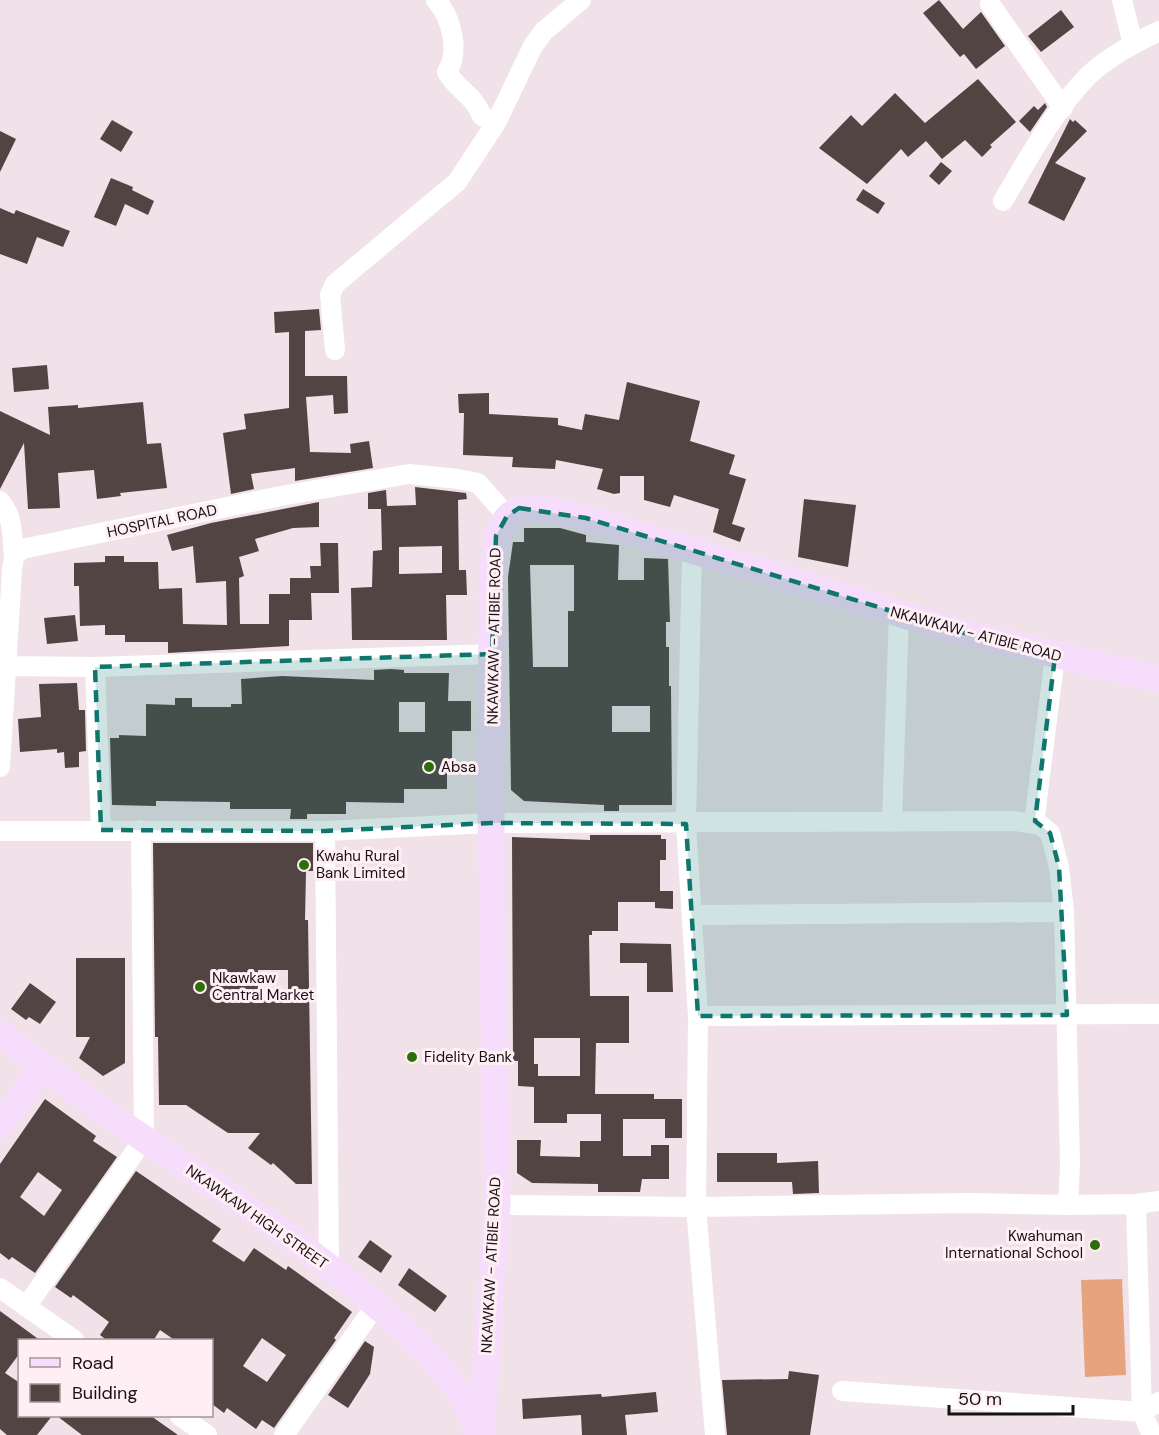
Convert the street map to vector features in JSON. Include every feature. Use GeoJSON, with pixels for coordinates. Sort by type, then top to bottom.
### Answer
{"type":"FeatureCollection","features":[{"type":"Feature","properties":{"kind":"main road","name":"NKAWKAW - ATIBIE ROAD"},"geometry":{"type":"LineString","coordinates":[[479,1435],[497,1205],[491,823],[494,556],[496,536],[507,516],[519,508],[549,509],[899,613],[1055,656],[1159,679]]}},
{"type":"Feature","properties":{"kind":"main road","name":"NKAWKAW HIGH STREET"},"geometry":{"type":"LineString","coordinates":[[0,1033],[144,1139],[329,1267],[376,1305],[401,1326],[463,1394],[479,1435]]}},
{"type":"Feature","properties":{"kind":"main road"},"geometry":{"type":"LineString","coordinates":[[0,1126],[42,1066]]}},
{"type":"Feature","properties":{"kind":"street"},"geometry":{"type":"LineString","coordinates":[[436,0],[454,39],[453,62],[447,72],[455,85],[475,99],[482,116],[496,123]]}},
{"type":"Feature","properties":{"kind":"street"},"geometry":{"type":"LineString","coordinates":[[335,350],[330,295],[335,284],[457,182],[496,123],[533,46],[544,31],[581,0]]}},
{"type":"Feature","properties":{"kind":"street"},"geometry":{"type":"LineString","coordinates":[[1122,0],[1133,44]]}},
{"type":"Feature","properties":{"kind":"street"},"geometry":{"type":"LineString","coordinates":[[990,4],[1063,108]]}},
{"type":"Feature","properties":{"kind":"street"},"geometry":{"type":"LineString","coordinates":[[1003,201],[1063,108],[1089,75],[1133,44],[1159,31]]}},
{"type":"Feature","properties":{"kind":"street","name":"HOSPITAL ROAD"},"geometry":{"type":"LineString","coordinates":[[14,557],[22,549],[286,495],[409,474],[458,478],[478,483],[507,516]]}},
{"type":"Feature","properties":{"kind":"street"},"geometry":{"type":"LineString","coordinates":[[0,501],[8,510],[11,521],[14,557],[5,661],[0,767]]}},
{"type":"Feature","properties":{"kind":"street"},"geometry":{"type":"LineString","coordinates":[[692,551],[686,824],[698,1016],[696,1207],[715,1435]]}},
{"type":"Feature","properties":{"kind":"street"},"geometry":{"type":"LineString","coordinates":[[892,822],[899,613]]}},
{"type":"Feature","properties":{"kind":"street"},"geometry":{"type":"LineString","coordinates":[[5,661],[94,668],[492,654]]}},
{"type":"Feature","properties":{"kind":"street"},"geometry":{"type":"LineString","coordinates":[[1035,824],[1055,656]]}},
{"type":"Feature","properties":{"kind":"street"},"geometry":{"type":"LineString","coordinates":[[94,668],[101,830]]}},
{"type":"Feature","properties":{"kind":"street"},"geometry":{"type":"LineString","coordinates":[[0,831],[325,831],[491,823],[1015,821],[1035,824],[1050,832],[1059,867],[1064,912],[1070,1164],[1068,1205]]}},
{"type":"Feature","properties":{"kind":"street"},"geometry":{"type":"LineString","coordinates":[[26,1307],[144,1139],[141,830]]}},
{"type":"Feature","properties":{"kind":"street"},"geometry":{"type":"LineString","coordinates":[[325,831],[329,1267]]}},
{"type":"Feature","properties":{"kind":"street"},"geometry":{"type":"LineString","coordinates":[[692,915],[1064,912]]}},
{"type":"Feature","properties":{"kind":"street"},"geometry":{"type":"LineString","coordinates":[[698,1016],[1159,1014]]}},
{"type":"Feature","properties":{"kind":"street"},"geometry":{"type":"LineString","coordinates":[[497,1205],[696,1207],[968,1203],[1068,1205],[1136,1204],[1159,1201]]}},
{"type":"Feature","properties":{"kind":"street"},"geometry":{"type":"LineString","coordinates":[[1136,1204],[1152,1435]]}},
{"type":"Feature","properties":{"kind":"street"},"geometry":{"type":"LineString","coordinates":[[0,1288],[71,1339]]}},
{"type":"Feature","properties":{"kind":"street"},"geometry":{"type":"LineString","coordinates":[[284,1435],[376,1305]]}},
{"type":"Feature","properties":{"kind":"street"},"geometry":{"type":"LineString","coordinates":[[842,1391],[1150,1407]]}},
{"type":"Feature","properties":{"kind":"street"},"geometry":{"type":"LineString","coordinates":[[181,1417],[207,1435]]}},
{"type":"Feature","properties":{"kind":"highlighted area"},"geometry":{"type":"Polygon","coordinates":[[[519,508],[586,518],[957,631],[1055,656],[1035,821],[1050,833],[1059,867],[1067,1015],[698,1016],[686,824],[491,823],[325,831],[101,830],[95,667],[492,654],[496,536],[507,516],[519,508]]]}},
{"type":"Feature","properties":{"kind":"shaded area"},"geometry":{"type":"Polygon","coordinates":[[[1122,1279],[1126,1375],[1085,1377],[1081,1280],[1122,1279]]]}},
{"type":"Feature","properties":{"kind":"building"},"geometry":{"type":"Polygon","coordinates":[[[939,0],[963,29],[981,12],[1005,46],[976,69],[964,54],[960,57],[923,13],[939,0]]]}},
{"type":"Feature","properties":{"kind":"building"},"geometry":{"type":"Polygon","coordinates":[[[1061,10],[1074,27],[1041,52],[1028,36],[1061,10]]]}},
{"type":"Feature","properties":{"kind":"building"},"geometry":{"type":"Polygon","coordinates":[[[978,79],[1016,122],[990,145],[992,147],[982,157],[965,140],[942,159],[926,141],[908,157],[901,149],[867,184],[819,148],[851,115],[862,126],[895,93],[925,123],[978,79]]]}},
{"type":"Feature","properties":{"kind":"building"},"geometry":{"type":"Polygon","coordinates":[[[1045,103],[1047,107],[1030,132],[1019,121],[1034,106],[1038,110],[1045,103]]]}},
{"type":"Feature","properties":{"kind":"building"},"geometry":{"type":"Polygon","coordinates":[[[1070,119],[1073,122],[1075,120],[1087,131],[1055,163],[1086,178],[1064,221],[1028,203],[1070,119]]]}},
{"type":"Feature","properties":{"kind":"building"},"geometry":{"type":"Polygon","coordinates":[[[112,120],[133,132],[121,152],[100,139],[112,120]]]}},
{"type":"Feature","properties":{"kind":"building"},"geometry":{"type":"Polygon","coordinates":[[[0,131],[16,139],[0,172],[0,131]]]}},
{"type":"Feature","properties":{"kind":"building"},"geometry":{"type":"Polygon","coordinates":[[[941,162],[952,171],[939,185],[929,176],[941,162]]]}},
{"type":"Feature","properties":{"kind":"building"},"geometry":{"type":"Polygon","coordinates":[[[111,178],[133,187],[132,190],[154,201],[148,215],[125,204],[116,226],[94,217],[111,178]]]}},
{"type":"Feature","properties":{"kind":"building"},"geometry":{"type":"Polygon","coordinates":[[[863,189],[885,203],[878,214],[856,200],[863,189]]]}},
{"type":"Feature","properties":{"kind":"building"},"geometry":{"type":"Polygon","coordinates":[[[0,208],[14,214],[16,210],[70,231],[63,247],[37,237],[27,264],[0,254],[0,208]]]}},
{"type":"Feature","properties":{"kind":"building"},"geometry":{"type":"Polygon","coordinates":[[[319,309],[321,330],[305,331],[305,376],[347,376],[348,413],[334,414],[333,395],[306,397],[310,452],[351,453],[350,444],[369,441],[373,468],[295,481],[295,468],[251,474],[254,489],[231,494],[223,433],[246,429],[244,414],[289,408],[289,332],[275,333],[274,312],[319,309]]]}},
{"type":"Feature","properties":{"kind":"building"},"geometry":{"type":"Polygon","coordinates":[[[47,365],[49,389],[14,392],[12,368],[47,365]]]}},
{"type":"Feature","properties":{"kind":"building"},"geometry":{"type":"Polygon","coordinates":[[[627,382],[700,401],[690,441],[735,455],[729,474],[746,479],[732,524],[745,528],[740,542],[713,532],[719,509],[674,495],[670,507],[644,500],[644,476],[620,476],[620,493],[614,494],[597,489],[603,469],[556,460],[555,469],[512,467],[513,457],[463,455],[464,413],[459,413],[458,394],[489,393],[489,414],[558,418],[558,425],[582,430],[585,414],[619,420],[627,382]]]}},
{"type":"Feature","properties":{"kind":"building"},"geometry":{"type":"Polygon","coordinates":[[[143,402],[147,444],[161,443],[167,488],[120,493],[121,496],[97,499],[94,470],[58,473],[60,508],[28,509],[24,443],[0,489],[0,411],[50,435],[48,407],[78,405],[78,408],[143,402]]]}},
{"type":"Feature","properties":{"kind":"building"},"geometry":{"type":"Polygon","coordinates":[[[415,487],[466,493],[467,499],[458,500],[459,570],[466,570],[467,595],[446,595],[447,640],[352,640],[351,588],[372,587],[373,551],[382,550],[381,509],[368,509],[368,493],[386,490],[387,506],[416,505],[415,487]],[[442,546],[399,547],[399,574],[442,573],[442,546]]]}},
{"type":"Feature","properties":{"kind":"building"},"geometry":{"type":"Polygon","coordinates":[[[804,499],[856,505],[848,567],[798,557],[804,499]]]}},
{"type":"Feature","properties":{"kind":"building"},"geometry":{"type":"Polygon","coordinates":[[[319,502],[319,527],[293,528],[255,539],[259,551],[239,557],[244,576],[239,578],[240,624],[269,624],[269,594],[290,594],[290,578],[311,578],[310,566],[321,566],[320,543],[338,543],[339,593],[311,593],[312,620],[289,620],[289,646],[168,653],[168,642],[125,642],[125,635],[105,635],[105,625],[80,626],[79,586],[74,586],[74,563],[105,562],[105,556],[124,556],[124,562],[158,562],[159,589],[182,588],[183,624],[227,625],[226,581],[196,583],[193,546],[172,551],[167,535],[211,523],[319,502]]]}},
{"type":"Feature","properties":{"kind":"building"},"geometry":{"type":"Polygon","coordinates":[[[524,528],[560,528],[586,535],[586,542],[619,545],[618,580],[644,580],[644,558],[668,559],[670,622],[666,622],[666,647],[669,647],[669,686],[671,686],[672,805],[619,805],[619,811],[604,811],[604,805],[524,801],[511,790],[508,577],[513,542],[524,542],[524,528]],[[530,565],[533,667],[568,667],[568,611],[574,611],[574,565],[530,565]],[[612,706],[612,732],[650,732],[650,706],[612,706]]]}},
{"type":"Feature","properties":{"kind":"building"},"geometry":{"type":"Polygon","coordinates":[[[75,615],[78,641],[47,644],[44,618],[75,615]]]}},
{"type":"Feature","properties":{"kind":"building"},"geometry":{"type":"Polygon","coordinates":[[[374,670],[449,673],[448,701],[471,701],[471,731],[452,731],[452,759],[447,759],[447,789],[404,789],[404,803],[346,802],[346,814],[307,814],[307,819],[290,819],[291,809],[230,809],[230,802],[156,801],[156,806],[112,805],[110,738],[119,738],[119,735],[146,736],[146,704],[175,705],[175,698],[192,698],[192,707],[231,707],[231,704],[242,704],[241,679],[282,676],[374,680],[374,670]],[[399,702],[399,732],[425,732],[425,702],[399,702]]]}},
{"type":"Feature","properties":{"kind":"building"},"geometry":{"type":"Polygon","coordinates":[[[77,683],[79,710],[85,710],[86,751],[79,752],[79,767],[65,768],[64,752],[57,753],[57,749],[20,752],[18,719],[41,717],[39,684],[77,683]]]}},
{"type":"Feature","properties":{"kind":"building"},"geometry":{"type":"Polygon","coordinates":[[[590,835],[661,835],[661,839],[666,839],[666,860],[660,860],[660,891],[673,891],[673,909],[655,908],[655,902],[618,902],[618,931],[592,931],[592,935],[589,935],[590,996],[629,996],[629,1043],[596,1043],[595,1094],[654,1094],[654,1099],[682,1099],[682,1138],[665,1138],[665,1119],[623,1119],[623,1156],[651,1156],[651,1145],[669,1145],[669,1179],[642,1179],[640,1192],[598,1192],[598,1184],[532,1183],[517,1173],[517,1140],[541,1140],[540,1156],[580,1157],[580,1141],[601,1141],[601,1114],[567,1114],[567,1123],[534,1123],[534,1087],[518,1086],[518,1061],[513,1061],[512,837],[590,840],[590,835]],[[534,1038],[534,1064],[538,1064],[538,1076],[580,1076],[580,1038],[534,1038]]]}},
{"type":"Feature","properties":{"kind":"building"},"geometry":{"type":"Polygon","coordinates":[[[153,843],[313,843],[313,871],[306,871],[305,920],[308,920],[312,1184],[296,1184],[273,1163],[271,1165],[248,1148],[260,1133],[228,1133],[186,1105],[159,1105],[158,1037],[155,1037],[153,843]],[[258,970],[258,1000],[288,1000],[288,970],[258,970]]]}},
{"type":"Feature","properties":{"kind":"building"},"geometry":{"type":"Polygon","coordinates":[[[620,943],[671,944],[673,992],[647,992],[647,963],[620,963],[620,943]]]}},
{"type":"Feature","properties":{"kind":"building"},"geometry":{"type":"Polygon","coordinates":[[[76,958],[125,958],[125,1063],[103,1076],[79,1058],[90,1037],[76,1037],[76,958]]]}},
{"type":"Feature","properties":{"kind":"building"},"geometry":{"type":"Polygon","coordinates":[[[30,983],[56,1002],[40,1024],[29,1017],[26,1020],[11,1009],[30,983]]]}},
{"type":"Feature","properties":{"kind":"building"},"geometry":{"type":"Polygon","coordinates":[[[45,1099],[96,1136],[93,1141],[117,1157],[35,1273],[12,1257],[9,1260],[0,1253],[0,1164],[45,1099]],[[38,1172],[20,1197],[44,1216],[62,1190],[38,1172]]]}},
{"type":"Feature","properties":{"kind":"building"},"geometry":{"type":"Polygon","coordinates":[[[717,1153],[777,1153],[777,1163],[818,1161],[819,1193],[793,1194],[792,1182],[717,1182],[717,1153]]]}},
{"type":"Feature","properties":{"kind":"building"},"geometry":{"type":"Polygon","coordinates":[[[136,1171],[221,1229],[212,1241],[244,1262],[254,1248],[286,1270],[288,1266],[352,1312],[334,1338],[336,1340],[274,1428],[262,1420],[256,1429],[227,1408],[224,1413],[213,1405],[213,1339],[173,1339],[160,1330],[154,1339],[105,1339],[100,1335],[109,1322],[73,1295],[71,1298],[55,1287],[136,1171]],[[262,1338],[243,1366],[267,1382],[286,1355],[262,1338]]]}},
{"type":"Feature","properties":{"kind":"building"},"geometry":{"type":"Polygon","coordinates":[[[370,1240],[392,1256],[381,1273],[358,1257],[370,1240]]]}},
{"type":"Feature","properties":{"kind":"building"},"geometry":{"type":"Polygon","coordinates":[[[409,1268],[447,1296],[435,1312],[398,1285],[409,1268]]]}},
{"type":"Feature","properties":{"kind":"building"},"geometry":{"type":"Polygon","coordinates":[[[0,1311],[38,1339],[18,1339],[18,1356],[5,1373],[18,1382],[18,1417],[51,1417],[37,1435],[7,1435],[0,1429],[0,1311]]]}},
{"type":"Feature","properties":{"kind":"building"},"geometry":{"type":"Polygon","coordinates":[[[365,1341],[374,1347],[370,1374],[348,1408],[328,1395],[365,1341]]]}},
{"type":"Feature","properties":{"kind":"building"},"geometry":{"type":"Polygon","coordinates":[[[789,1371],[819,1375],[810,1435],[727,1435],[722,1380],[788,1379],[789,1371]]]}},
{"type":"Feature","properties":{"kind":"building"},"geometry":{"type":"Polygon","coordinates":[[[656,1392],[658,1412],[625,1415],[627,1435],[582,1435],[581,1415],[523,1419],[522,1399],[601,1394],[602,1397],[656,1392]]]}},
{"type":"Feature","properties":{"kind":"building"},"geometry":{"type":"Polygon","coordinates":[[[58,1417],[152,1417],[178,1435],[82,1435],[58,1417]]]}},
{"type":"Feature","properties":{"kind":"place","name":"Absa"},"geometry":{"type":"Point","coordinates":[429,767]}},
{"type":"Feature","properties":{"kind":"place","name":"Kwahu Rural Bank Limited"},"geometry":{"type":"Point","coordinates":[304,865]}},
{"type":"Feature","properties":{"kind":"place","name":"Nkawkaw Central Market"},"geometry":{"type":"Point","coordinates":[200,987]}},
{"type":"Feature","properties":{"kind":"place","name":"Fidelity Bank"},"geometry":{"type":"Point","coordinates":[412,1057]}},
{"type":"Feature","properties":{"kind":"place","name":"Kwahuman International School"},"geometry":{"type":"Point","coordinates":[1095,1245]}}]}
